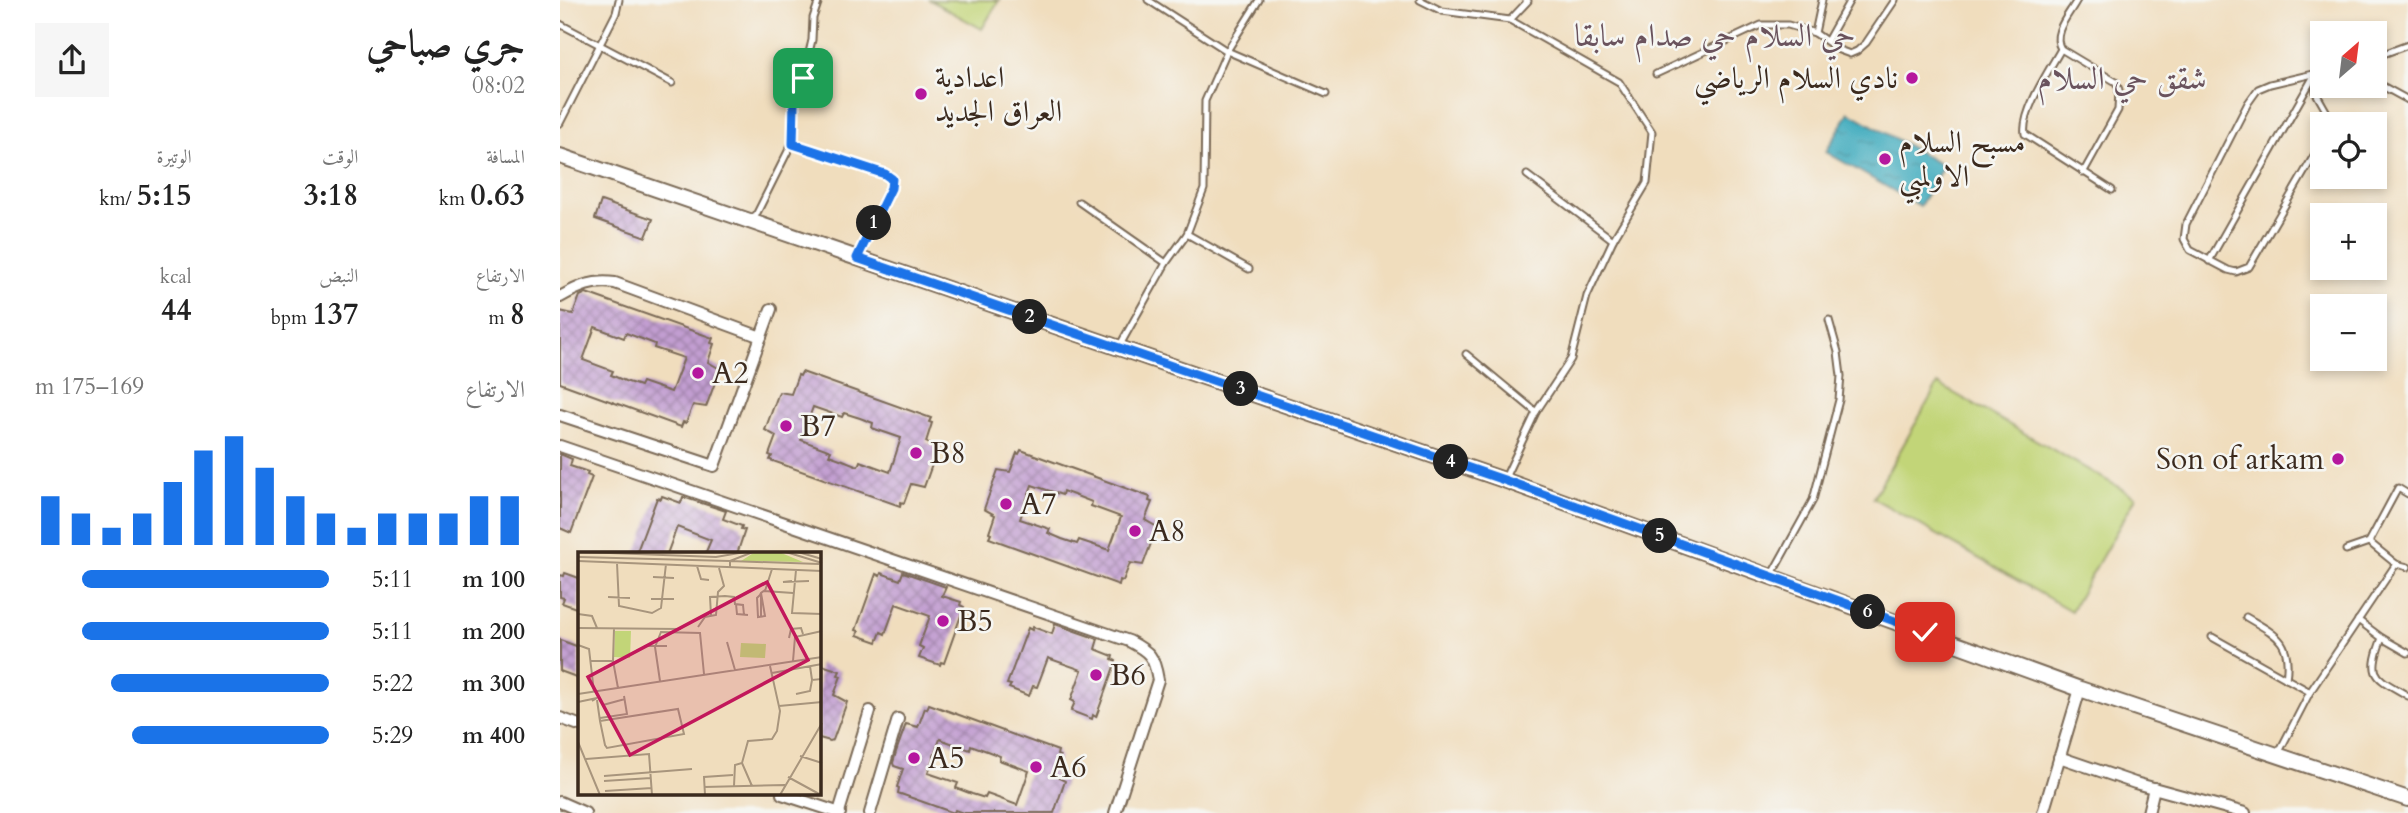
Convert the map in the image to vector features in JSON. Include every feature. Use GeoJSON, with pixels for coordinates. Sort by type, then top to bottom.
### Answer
{"type":"FeatureCollection","features":[{"type":"Feature","properties":{"kind":"street"},"geometry":{"type":"LineString","coordinates":[[560,156],[1504,480],[2080,688],[2408,799]]}},
{"type":"Feature","properties":{"kind":"street"},"geometry":{"type":"LineString","coordinates":[[560,298],[575,288],[597,281],[615,283],[761,337]]}},
{"type":"Feature","properties":{"kind":"street"},"geometry":{"type":"LineString","coordinates":[[560,415],[714,467],[771,309]]}},
{"type":"Feature","properties":{"kind":"street"},"geometry":{"type":"LineString","coordinates":[[560,446],[1129,641],[1148,651],[1155,663],[1158,680],[1115,813]]}},
{"type":"Feature","properties":{"kind":"street"},"geometry":{"type":"LineString","coordinates":[[2043,813],[2080,688]]}},
{"type":"Feature","properties":{"kind":"street"},"geometry":{"type":"LineString","coordinates":[[788,796],[840,813],[870,711]]}},
{"type":"Feature","properties":{"kind":"street"},"geometry":{"type":"LineString","coordinates":[[560,718],[578,725]]}},
{"type":"Feature","properties":{"kind":"street"},"geometry":{"type":"LineString","coordinates":[[870,813],[898,719]]}},
{"type":"Feature","properties":{"kind":"street"},"geometry":{"type":"LineString","coordinates":[[2059,757],[2154,788],[2245,813]]}},
{"type":"Feature","properties":{"kind":"street"},"geometry":{"type":"LineString","coordinates":[[2148,813],[2154,788]]}},
{"type":"Feature","properties":{"kind":"street"},"geometry":{"type":"LineString","coordinates":[[560,802],[585,813]]}},
{"type":"Feature","properties":{"kind":"lane"},"geometry":{"type":"LineString","coordinates":[[560,123],[616,13],[618,0]]}},
{"type":"Feature","properties":{"kind":"lane"},"geometry":{"type":"LineString","coordinates":[[753,222],[793,144],[794,103],[803,78],[813,18],[819,0]]}},
{"type":"Feature","properties":{"kind":"lane"},"geometry":{"type":"LineString","coordinates":[[1148,0],[1227,51],[1326,94]]}},
{"type":"Feature","properties":{"kind":"lane"},"geometry":{"type":"LineString","coordinates":[[1118,348],[1166,263],[1186,234],[1204,189],[1205,101],[1227,51],[1259,0]]}},
{"type":"Feature","properties":{"kind":"lane"},"geometry":{"type":"LineString","coordinates":[[1420,0],[1442,11],[1510,20],[1619,82],[1652,132],[1647,183],[1613,240],[1587,296],[1571,359],[1536,412],[1504,480]]}},
{"type":"Feature","properties":{"kind":"lane"},"geometry":{"type":"LineString","coordinates":[[1510,20],[1528,1],[1526,0]]}},
{"type":"Feature","properties":{"kind":"lane"},"geometry":{"type":"LineString","coordinates":[[1815,33],[1822,0]]}},
{"type":"Feature","properties":{"kind":"lane"},"geometry":{"type":"LineString","coordinates":[[1827,41],[1850,0]]}},
{"type":"Feature","properties":{"kind":"lane"},"geometry":{"type":"LineString","coordinates":[[1656,74],[1761,25],[1787,25],[1815,33],[1839,50],[1850,54],[1866,43],[1895,0]]}},
{"type":"Feature","properties":{"kind":"lane"},"geometry":{"type":"LineString","coordinates":[[2077,0],[2057,34],[2056,41],[2061,49],[2116,82],[2119,90],[2118,110],[2083,173]]}},
{"type":"Feature","properties":{"kind":"lane"},"geometry":{"type":"LineString","coordinates":[[560,24],[672,83]]}},
{"type":"Feature","properties":{"kind":"lane"},"geometry":{"type":"LineString","coordinates":[[2387,53],[2408,45]]}},
{"type":"Feature","properties":{"kind":"lane"},"geometry":{"type":"LineString","coordinates":[[2061,49],[2028,113],[2024,126],[2025,134],[2112,191]]}},
{"type":"Feature","properties":{"kind":"lane"},"geometry":{"type":"LineString","coordinates":[[2310,75],[2270,83],[2258,89],[2248,103],[2184,231],[2184,239],[2190,250],[2236,272],[2249,267],[2310,162]]}},
{"type":"Feature","properties":{"kind":"lane"},"geometry":{"type":"LineString","coordinates":[[2209,261],[2310,83]]}},
{"type":"Feature","properties":{"kind":"lane"},"geometry":{"type":"LineString","coordinates":[[2387,89],[2408,100]]}},
{"type":"Feature","properties":{"kind":"lane"},"geometry":{"type":"LineString","coordinates":[[793,144],[885,174],[892,179],[891,188],[857,258]]}},
{"type":"Feature","properties":{"kind":"lane"},"geometry":{"type":"LineString","coordinates":[[1527,176],[1613,240]]}},
{"type":"Feature","properties":{"kind":"lane"},"geometry":{"type":"LineString","coordinates":[[1079,202],[1166,263]]}},
{"type":"Feature","properties":{"kind":"lane"},"geometry":{"type":"LineString","coordinates":[[1186,234],[1249,270]]}},
{"type":"Feature","properties":{"kind":"lane"},"geometry":{"type":"LineString","coordinates":[[1770,576],[1813,500],[1839,400],[1841,376],[1829,320]]}},
{"type":"Feature","properties":{"kind":"lane"},"geometry":{"type":"LineString","coordinates":[[1466,354],[1536,412]]}},
{"type":"Feature","properties":{"kind":"lane"},"geometry":{"type":"LineString","coordinates":[[2346,550],[2370,542],[2399,488],[2408,494]]}},
{"type":"Feature","properties":{"kind":"lane"},"geometry":{"type":"LineString","coordinates":[[2370,542],[2396,564],[2408,566]]}},
{"type":"Feature","properties":{"kind":"lane"},"geometry":{"type":"LineString","coordinates":[[2277,755],[2310,692],[2396,564]]}},
{"type":"Feature","properties":{"kind":"lane"},"geometry":{"type":"LineString","coordinates":[[2246,617],[2279,636],[2287,653],[2286,679]]}},
{"type":"Feature","properties":{"kind":"lane"},"geometry":{"type":"LineString","coordinates":[[2358,620],[2408,653]]}},
{"type":"Feature","properties":{"kind":"lane"},"geometry":{"type":"LineString","coordinates":[[2212,637],[2310,692]]}},
{"type":"Feature","properties":{"kind":"lane"},"geometry":{"type":"LineString","coordinates":[[2382,638],[2373,669],[2379,679],[2408,696]]}},
{"type":"Feature","properties":{"kind":"green space"},"geometry":{"type":"Polygon","coordinates":[[[930,0],[999,0],[982,29],[930,0]]]}},
{"type":"Feature","properties":{"kind":"green space"},"geometry":{"type":"Polygon","coordinates":[[[1938,384],[2136,497],[2071,611],[1873,498],[1938,384]]]}},
{"type":"Feature","properties":{"kind":"water","name":"مسبح السلام الاولمبي"},"geometry":{"type":"Polygon","coordinates":[[[1849,112],[1943,166],[1920,206],[1826,152],[1849,112]]]}},
{"type":"Feature","properties":{"kind":"building"},"geometry":{"type":"Polygon","coordinates":[[[601,201],[653,219],[646,237],[595,219],[601,201]]]}},
{"type":"Feature","properties":{"kind":"building"},"geometry":{"type":"Polygon","coordinates":[[[586,293],[713,338],[711,343],[714,344],[708,362],[720,369],[706,407],[693,405],[686,423],[683,422],[681,427],[560,383],[560,311],[573,314],[580,296],[586,293]],[[595,327],[583,360],[613,371],[611,375],[625,381],[640,386],[642,382],[671,392],[684,358],[654,348],[655,344],[626,333],[624,338],[595,327]]]}},
{"type":"Feature","properties":{"kind":"building"},"geometry":{"type":"Polygon","coordinates":[[[802,372],[931,418],[926,442],[938,448],[924,487],[911,484],[904,503],[901,502],[900,506],[770,460],[772,456],[769,455],[776,436],[765,430],[779,392],[791,394],[798,375],[802,372]],[[813,407],[801,440],[831,451],[829,455],[858,466],[860,461],[890,472],[901,438],[872,428],[873,423],[860,418],[844,413],[842,417],[813,407]]]}},
{"type":"Feature","properties":{"kind":"building"},"geometry":{"type":"Polygon","coordinates":[[[1021,450],[1150,497],[1149,501],[1152,502],[1145,520],[1157,527],[1143,565],[1130,563],[1119,585],[989,538],[995,515],[984,509],[998,470],[1010,472],[1017,453],[1021,450]],[[1032,485],[1020,519],[1050,529],[1048,533],[1062,539],[1077,544],[1079,540],[1109,550],[1121,517],[1091,506],[1092,502],[1063,491],[1062,495],[1032,485]]]}},
{"type":"Feature","properties":{"kind":"building"},"geometry":{"type":"Polygon","coordinates":[[[560,454],[572,459],[570,466],[588,472],[587,475],[592,477],[571,533],[560,528],[560,454]]]}},
{"type":"Feature","properties":{"kind":"building"},"geometry":{"type":"Polygon","coordinates":[[[662,496],[681,503],[683,497],[726,511],[723,519],[742,526],[741,529],[745,530],[738,552],[706,552],[711,540],[677,527],[668,552],[637,552],[657,498],[661,499],[662,496]]]}},
{"type":"Feature","properties":{"kind":"building","name":"B5"},"geometry":{"type":"Polygon","coordinates":[[[903,572],[946,587],[942,596],[961,602],[960,605],[964,607],[944,663],[941,662],[940,665],[919,658],[923,648],[919,646],[930,616],[896,604],[885,634],[881,632],[877,642],[857,635],[859,631],[856,630],[876,574],[880,576],[881,573],[900,580],[903,572]]]}},
{"type":"Feature","properties":{"kind":"building"},"geometry":{"type":"Polygon","coordinates":[[[565,573],[578,578],[578,609],[562,603],[564,598],[560,597],[560,575],[564,576],[565,573]]]}},
{"type":"Feature","properties":{"kind":"building","name":"B6"},"geometry":{"type":"Polygon","coordinates":[[[1055,624],[1098,639],[1095,649],[1113,656],[1112,659],[1116,661],[1096,717],[1093,715],[1092,719],[1071,711],[1075,702],[1071,700],[1082,670],[1048,658],[1037,687],[1033,686],[1029,696],[1009,688],[1011,685],[1007,684],[1028,628],[1032,630],[1033,627],[1052,634],[1055,624]]]}},
{"type":"Feature","properties":{"kind":"building"},"geometry":{"type":"Polygon","coordinates":[[[560,640],[578,647],[578,678],[560,671],[560,640]]]}},
{"type":"Feature","properties":{"kind":"building"},"geometry":{"type":"Polygon","coordinates":[[[821,665],[840,671],[838,675],[841,676],[834,695],[847,702],[833,740],[821,739],[821,665]]]}},
{"type":"Feature","properties":{"kind":"building"},"geometry":{"type":"Polygon","coordinates":[[[929,704],[1058,751],[1057,755],[1060,756],[1053,775],[1065,781],[1054,813],[963,813],[955,810],[954,813],[898,793],[897,787],[903,769],[894,766],[896,752],[906,724],[918,727],[925,708],[927,709],[929,704]],[[940,739],[928,773],[958,783],[956,788],[972,794],[985,798],[987,794],[1017,805],[1029,771],[999,760],[1000,756],[971,745],[970,750],[940,739]]]}},
{"type":"Feature","properties":{"kind":"place","name":"نادي السلام الرياضي"},"geometry":{"type":"Point","coordinates":[1912,78]}},
{"type":"Feature","properties":{"kind":"place","name":"اعدادية العراق الجديد"},"geometry":{"type":"Point","coordinates":[921,94]}},
{"type":"Feature","properties":{"kind":"place","name":"مسبح السلام الاولمبي"},"geometry":{"type":"Point","coordinates":[1885,159]}},
{"type":"Feature","properties":{"kind":"place","name":"A2"},"geometry":{"type":"Point","coordinates":[698,373]}},
{"type":"Feature","properties":{"kind":"place","name":"B7"},"geometry":{"type":"Point","coordinates":[786,426]}},
{"type":"Feature","properties":{"kind":"place","name":"B8"},"geometry":{"type":"Point","coordinates":[916,453]}},
{"type":"Feature","properties":{"kind":"place","name":"Son of arkam"},"geometry":{"type":"Point","coordinates":[2338,459]}},
{"type":"Feature","properties":{"kind":"place","name":"A7"},"geometry":{"type":"Point","coordinates":[1006,504]}},
{"type":"Feature","properties":{"kind":"place","name":"A8"},"geometry":{"type":"Point","coordinates":[1135,531]}},
{"type":"Feature","properties":{"kind":"place","name":"B5"},"geometry":{"type":"Point","coordinates":[943,621]}},
{"type":"Feature","properties":{"kind":"place","name":"B6"},"geometry":{"type":"Point","coordinates":[1096,675]}},
{"type":"Feature","properties":{"kind":"place","name":"A5"},"geometry":{"type":"Point","coordinates":[914,758]}},
{"type":"Feature","properties":{"kind":"place","name":"A6"},"geometry":{"type":"Point","coordinates":[1036,767]}},
{"type":"Feature","properties":{"kind":"district","name":"حي السلام حي صدام سابقا"},"geometry":{"type":"Point","coordinates":[1715,36]}},
{"type":"Feature","properties":{"kind":"district","name":"شقق حي السلام"},"geometry":{"type":"Point","coordinates":[2122,79]}},
{"type":"Feature","properties":{"kind":"route"},"geometry":{"type":"LineString","coordinates":[[803,78],[792,116],[793,144],[885,174],[892,179],[891,188],[857,258],[1504,480],[1925,632]]}}]}
